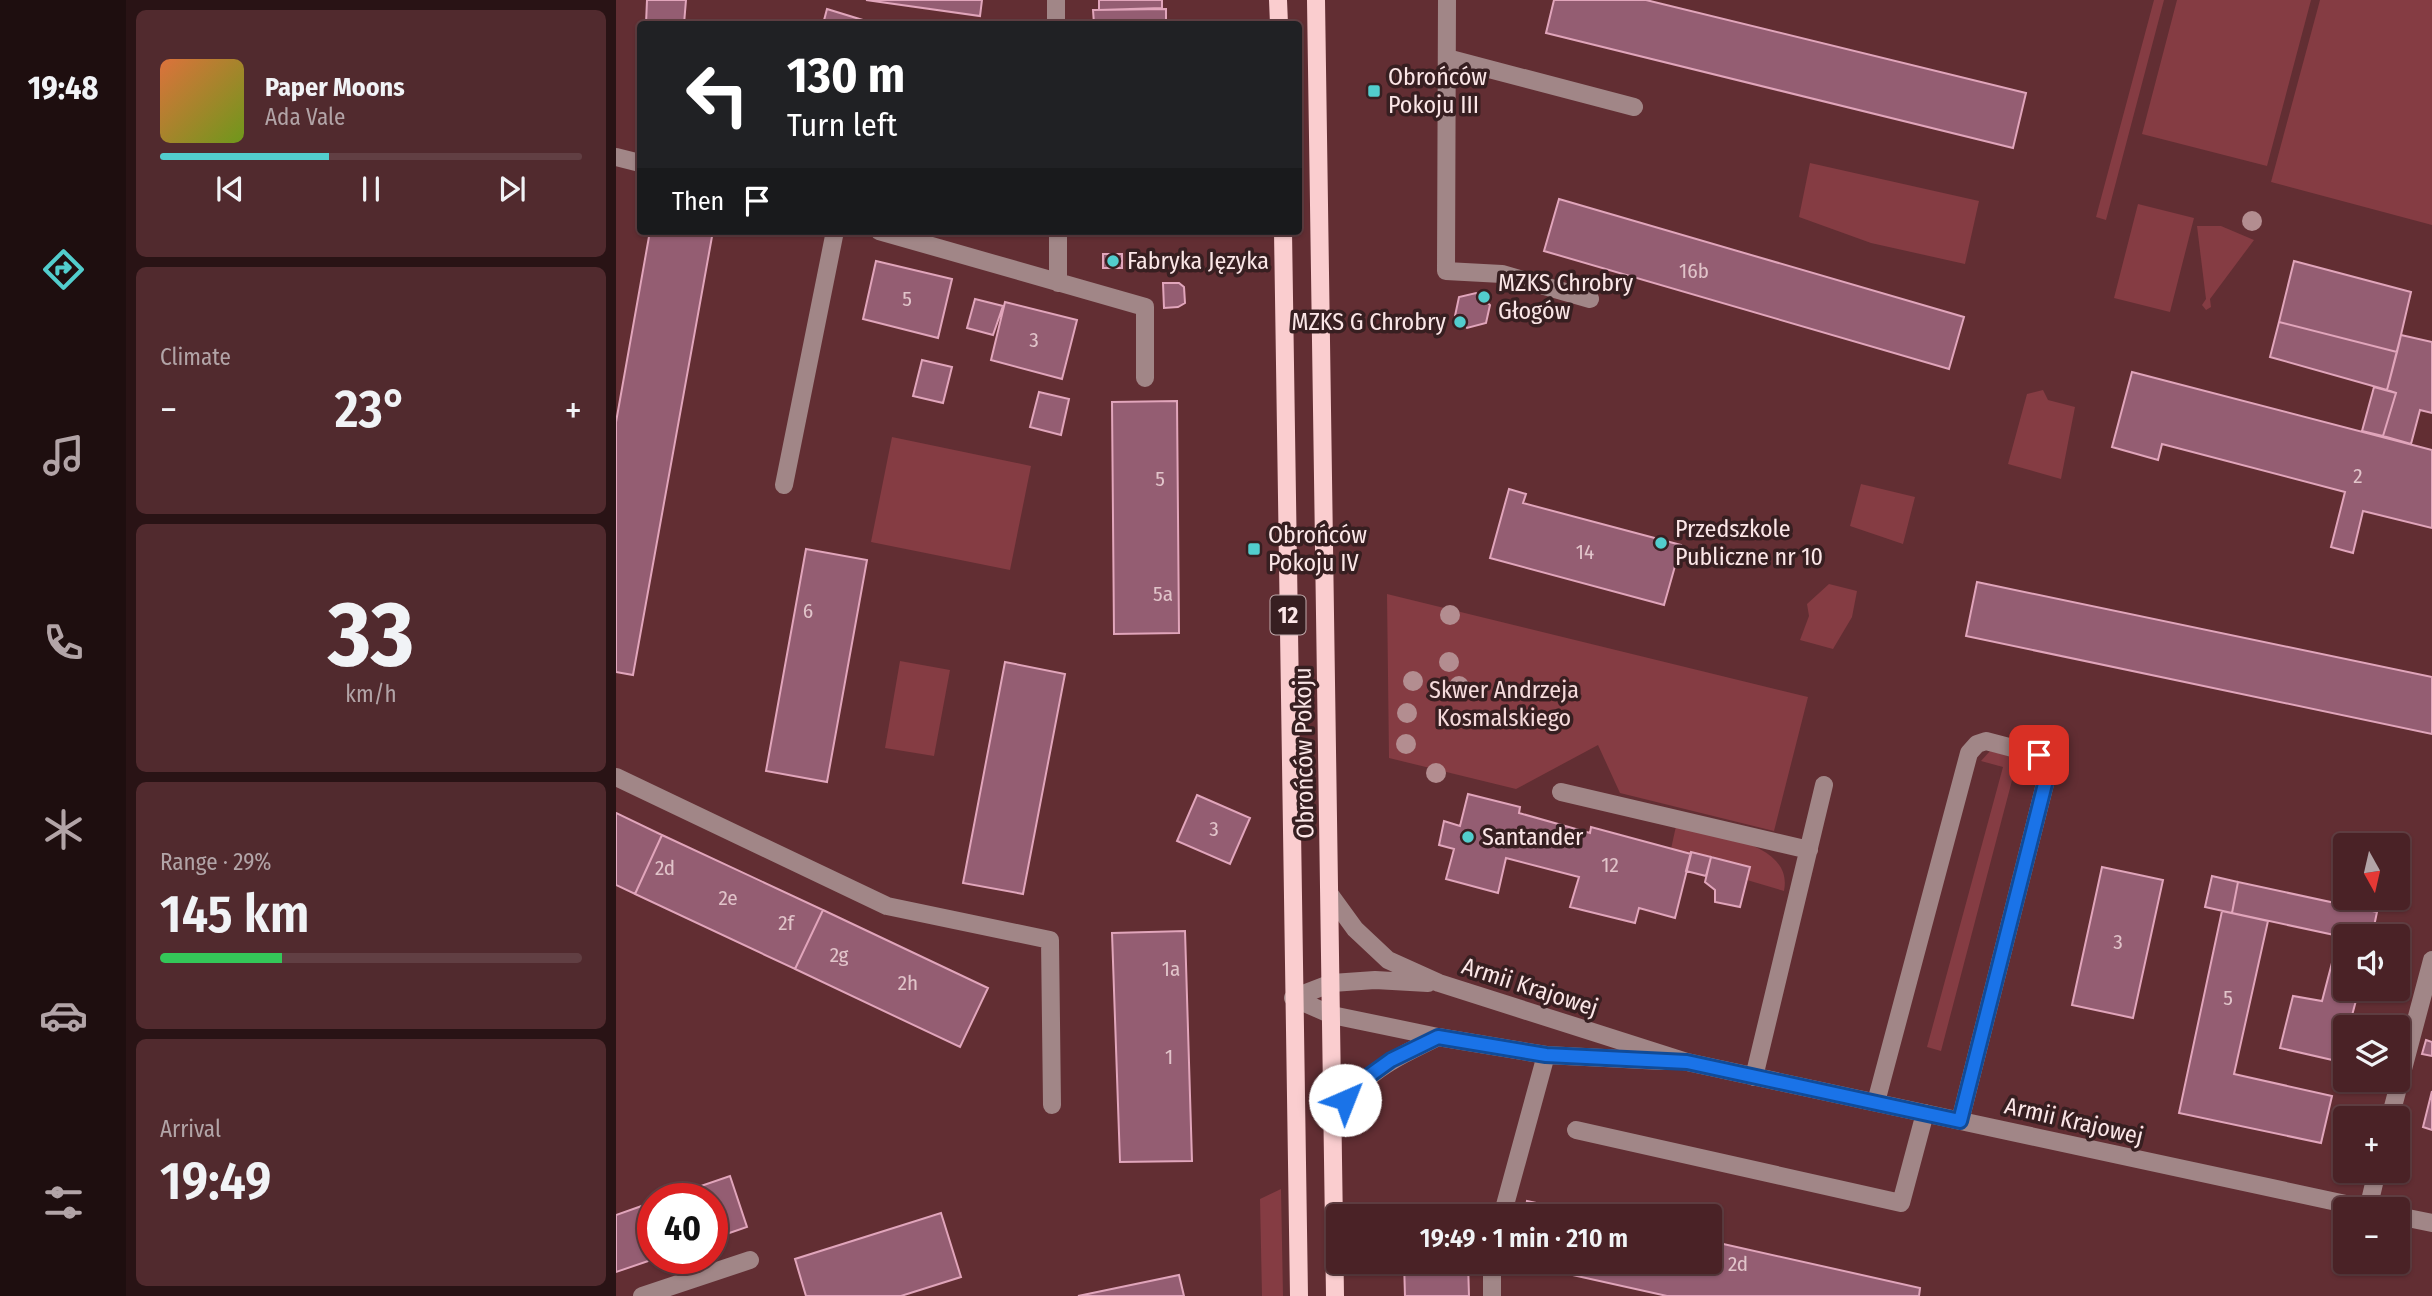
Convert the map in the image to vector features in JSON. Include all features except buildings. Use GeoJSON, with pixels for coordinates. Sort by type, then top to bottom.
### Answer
{"type":"FeatureCollection","features":[{"type":"Feature","properties":{"kind":"main road"},"geometry":{"type":"LineString","coordinates":[[1278,0],[1279,21]]}},
{"type":"Feature","properties":{"kind":"main road","name":"Obrońców Pokoju"},"geometry":{"type":"LineString","coordinates":[[1316,0],[1335,1296]]}},
{"type":"Feature","properties":{"kind":"main road","name":"Obrońców Pokoju"},"geometry":{"type":"LineString","coordinates":[[1283,235],[1299,1296]]}},
{"type":"Feature","properties":{"kind":"street"},"geometry":{"type":"LineString","coordinates":[[1056,0],[1056,21]]}},
{"type":"Feature","properties":{"kind":"street"},"geometry":{"type":"LineString","coordinates":[[1447,0],[1446,271],[1502,274],[1590,299]]}},
{"type":"Feature","properties":{"kind":"street"},"geometry":{"type":"LineString","coordinates":[[1447,58],[1634,107]]}},
{"type":"Feature","properties":{"kind":"street"},"geometry":{"type":"LineString","coordinates":[[616,157],[637,162]]}},
{"type":"Feature","properties":{"kind":"street"},"geometry":{"type":"LineString","coordinates":[[784,485],[834,235]]}},
{"type":"Feature","properties":{"kind":"street"},"geometry":{"type":"LineString","coordinates":[[893,235],[1145,307],[1145,377]]}},
{"type":"Feature","properties":{"kind":"street"},"geometry":{"type":"LineString","coordinates":[[1058,235],[1058,283]]}},
{"type":"Feature","properties":{"kind":"street"},"geometry":{"type":"LineString","coordinates":[[1876,1102],[1969,753],[1977,744],[1986,741],[2039,755],[2047,762],[2048,772],[1960,1121]]}},
{"type":"Feature","properties":{"kind":"street"},"geometry":{"type":"LineString","coordinates":[[616,777],[887,906],[1050,940],[1052,1105]]}},
{"type":"Feature","properties":{"kind":"street"},"geometry":{"type":"LineString","coordinates":[[1754,1077],[1824,785]]}},
{"type":"Feature","properties":{"kind":"street"},"geometry":{"type":"LineString","coordinates":[[1561,792],[1809,850]]}},
{"type":"Feature","properties":{"kind":"street","name":"Armii Krajowej"},"geometry":{"type":"LineString","coordinates":[[1331,896],[1355,929],[1388,960],[1439,983],[1687,1062],[2333,1201]]}},
{"type":"Feature","properties":{"kind":"street"},"geometry":{"type":"LineString","coordinates":[[2393,1106],[2432,960]]}},
{"type":"Feature","properties":{"kind":"street","name":"Armii Krajowej"},"geometry":{"type":"LineString","coordinates":[[1293,998],[1332,983],[1375,980],[1439,983]]}},
{"type":"Feature","properties":{"kind":"street","name":"Armii Krajowej"},"geometry":{"type":"LineString","coordinates":[[1293,998],[1332,1016],[1546,1055],[1687,1062]]}},
{"type":"Feature","properties":{"kind":"street"},"geometry":{"type":"LineString","coordinates":[[1332,1116],[1359,1083],[1391,1060],[1438,1037]]}},
{"type":"Feature","properties":{"kind":"street"},"geometry":{"type":"LineString","coordinates":[[1505,1204],[1546,1055]]}},
{"type":"Feature","properties":{"kind":"street"},"geometry":{"type":"LineString","coordinates":[[1576,1130],[1901,1203],[1925,1113]]}},
{"type":"Feature","properties":{"kind":"street"},"geometry":{"type":"LineString","coordinates":[[2410,1218],[2432,1223]]}},
{"type":"Feature","properties":{"kind":"street"},"geometry":{"type":"LineString","coordinates":[[642,1296],[750,1260]]}},
{"type":"Feature","properties":{"kind":"street"},"geometry":{"type":"LineString","coordinates":[[1492,1274],[1492,1296]]}},
{"type":"Feature","properties":{"kind":"green space"},"geometry":{"type":"Polygon","coordinates":[[[2154,0],[2164,0],[2106,220],[2096,217],[2154,0]]]}},
{"type":"Feature","properties":{"kind":"green space"},"geometry":{"type":"Polygon","coordinates":[[[2177,0],[2311,0],[2267,166],[2142,134],[2177,0]]]}},
{"type":"Feature","properties":{"kind":"green space"},"geometry":{"type":"Polygon","coordinates":[[[2320,0],[2432,0],[2432,225],[2271,182],[2320,0]]]}},
{"type":"Feature","properties":{"kind":"green space"},"geometry":{"type":"Polygon","coordinates":[[[1810,163],[1979,201],[1965,264],[1871,243],[1799,217],[1810,163]]]}},
{"type":"Feature","properties":{"kind":"green space"},"geometry":{"type":"Polygon","coordinates":[[[2138,204],[2194,218],[2170,312],[2114,298],[2138,204]]]}},
{"type":"Feature","properties":{"kind":"green space"},"geometry":{"type":"Polygon","coordinates":[[[2197,226],[2221,226],[2254,240],[2210,299],[2211,307],[2206,310],[2202,305],[2206,299],[2197,226]]]}},
{"type":"Feature","properties":{"kind":"green space"},"geometry":{"type":"Polygon","coordinates":[[[2043,390],[2048,400],[2075,407],[2061,479],[2008,464],[2027,394],[2043,390]]]}},
{"type":"Feature","properties":{"kind":"green space"},"geometry":{"type":"Polygon","coordinates":[[[892,437],[1031,466],[1010,570],[871,542],[892,437]]]}},
{"type":"Feature","properties":{"kind":"green space"},"geometry":{"type":"Polygon","coordinates":[[[1861,484],[1915,497],[1903,544],[1850,526],[1861,484]]]}},
{"type":"Feature","properties":{"kind":"green space"},"geometry":{"type":"Polygon","coordinates":[[[1829,584],[1857,591],[1852,617],[1833,649],[1800,640],[1809,616],[1807,604],[1829,584]]]}},
{"type":"Feature","properties":{"kind":"green space","name":"Skwer Andrzeja Kosmalskiego"},"geometry":{"type":"Polygon","coordinates":[[[1387,594],[1808,697],[1774,831],[1620,793],[1598,745],[1516,789],[1389,758],[1387,594]]]}},
{"type":"Feature","properties":{"kind":"green space"},"geometry":{"type":"Polygon","coordinates":[[[900,661],[950,670],[934,756],[885,748],[900,661]]]}},
{"type":"Feature","properties":{"kind":"green space"},"geometry":{"type":"Polygon","coordinates":[[[1990,751],[2036,764],[2038,775],[2015,769],[1941,1051],[1927,1047],[2003,767],[1981,761],[1990,751]]]}},
{"type":"Feature","properties":{"kind":"green space"},"geometry":{"type":"Polygon","coordinates":[[[1676,826],[1728,837],[1763,851],[1776,861],[1784,874],[1784,891],[1747,880],[1750,867],[1671,849],[1676,826]]]}},
{"type":"Feature","properties":{"kind":"green space"},"geometry":{"type":"Polygon","coordinates":[[[1281,1189],[1283,1296],[1262,1296],[1260,1199],[1281,1189]]]}},
{"type":"Feature","properties":{"kind":"place","name":"Obrońców Pokoju III"},"geometry":{"type":"Point","coordinates":[1374,91]}},
{"type":"Feature","properties":{"kind":"place","name":"Fabryka Języka"},"geometry":{"type":"Point","coordinates":[1113,261]}},
{"type":"Feature","properties":{"kind":"place","name":"MZKS Chrobry Głogów"},"geometry":{"type":"Point","coordinates":[1484,297]}},
{"type":"Feature","properties":{"kind":"place","name":"MZKS G Chrobry"},"geometry":{"type":"Point","coordinates":[1460,322]}},
{"type":"Feature","properties":{"kind":"place","name":"Przedszkole Publiczne nr 10"},"geometry":{"type":"Point","coordinates":[1661,543]}},
{"type":"Feature","properties":{"kind":"place","name":"Obrońców Pokoju IV"},"geometry":{"type":"Point","coordinates":[1254,549]}},
{"type":"Feature","properties":{"kind":"place","name":"Santander"},"geometry":{"type":"Point","coordinates":[1468,837]}},
{"type":"Feature","properties":{"kind":"route"},"geometry":{"type":"LineString","coordinates":[[1345,1100],[1359,1083],[1391,1060],[1438,1037],[1546,1055],[1687,1062],[1960,1121],[2048,772],[2047,762],[2039,755]]}}]}
